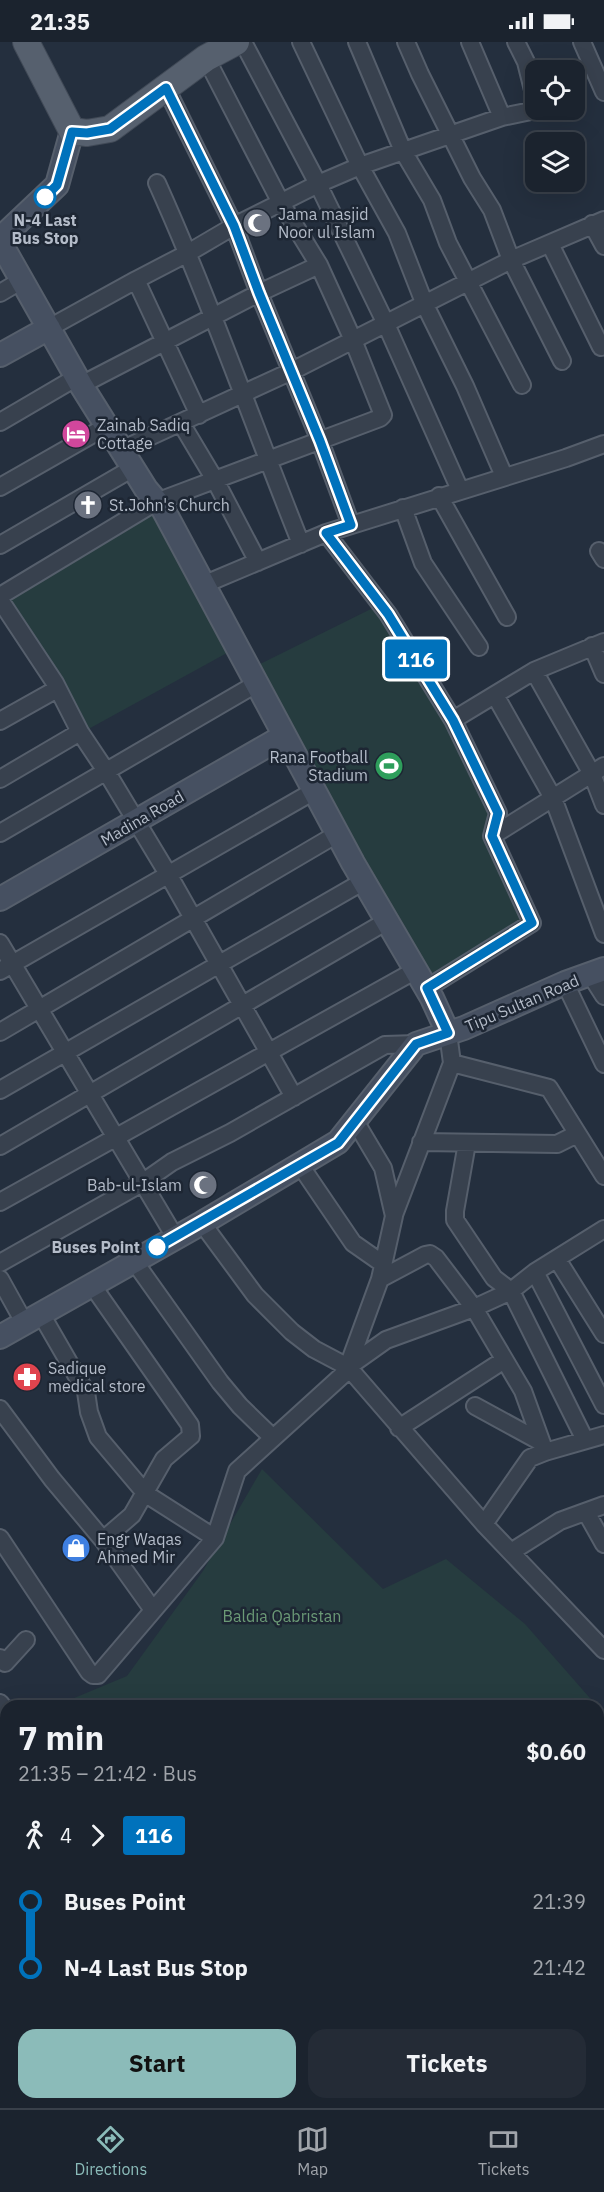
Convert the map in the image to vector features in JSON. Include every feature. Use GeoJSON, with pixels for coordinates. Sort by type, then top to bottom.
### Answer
{"type":"FeatureCollection","features":[{"type":"Feature","properties":{"kind":"main road"},"geometry":{"type":"LineString","coordinates":[[26,42],[72,132],[57,185],[0,240],[79,381],[156,502],[163,509],[205,584],[255,684],[337,834],[421,979],[448,1033]]}},
{"type":"Feature","properties":{"kind":"main road"},"geometry":{"type":"LineString","coordinates":[[72,132],[87,133],[110,129],[206,58],[236,42]]}},
{"type":"Feature","properties":{"kind":"main road"},"geometry":{"type":"LineString","coordinates":[[0,355],[49,328]]}},
{"type":"Feature","properties":{"kind":"main road","name":"Madina Road"},"geometry":{"type":"LineString","coordinates":[[0,900],[284,736]]}},
{"type":"Feature","properties":{"kind":"main road","name":"Tipu Sultan Road"},"geometry":{"type":"LineString","coordinates":[[416,1044],[464,1028],[597,971]]}},
{"type":"Feature","properties":{"kind":"main road"},"geometry":{"type":"LineString","coordinates":[[0,1337],[338,1143],[416,1044]]}},
{"type":"Feature","properties":{"kind":"street"},"geometry":{"type":"LineString","coordinates":[[243,42],[318,184],[386,324],[460,490]]}},
{"type":"Feature","properties":{"kind":"street"},"geometry":{"type":"LineString","coordinates":[[301,42],[360,166],[397,233],[425,305],[465,386],[504,476]]}},
{"type":"Feature","properties":{"kind":"street"},"geometry":{"type":"LineString","coordinates":[[357,42],[403,151],[432,200],[448,243],[522,385]]}},
{"type":"Feature","properties":{"kind":"street"},"geometry":{"type":"LineString","coordinates":[[406,42],[471,178],[492,210],[511,260],[562,361]]}},
{"type":"Feature","properties":{"kind":"street"},"geometry":{"type":"LineString","coordinates":[[470,42],[502,117]]}},
{"type":"Feature","properties":{"kind":"street"},"geometry":{"type":"LineString","coordinates":[[49,328],[234,226],[318,184],[360,166],[502,117],[531,111],[536,98],[526,62],[516,42]]}},
{"type":"Feature","properties":{"kind":"street"},"geometry":{"type":"LineString","coordinates":[[582,42],[604,92]]}},
{"type":"Feature","properties":{"kind":"street"},"geometry":{"type":"LineString","coordinates":[[206,58],[281,202],[319,265],[353,340],[383,415],[156,502],[0,598],[168,874],[294,1097]]}},
{"type":"Feature","properties":{"kind":"street"},"geometry":{"type":"LineString","coordinates":[[166,88],[234,226],[351,525]]}},
{"type":"Feature","properties":{"kind":"street"},"geometry":{"type":"LineString","coordinates":[[156,183],[188,253],[301,544]]}},
{"type":"Feature","properties":{"kind":"street"},"geometry":{"type":"LineString","coordinates":[[0,545],[181,423],[292,371],[511,260],[598,222],[604,246]]}},
{"type":"Feature","properties":{"kind":"street"},"geometry":{"type":"LineString","coordinates":[[550,244],[601,347]]}},
{"type":"Feature","properties":{"kind":"street"},"geometry":{"type":"LineString","coordinates":[[0,422],[79,381],[164,342],[319,265]]}},
{"type":"Feature","properties":{"kind":"street"},"geometry":{"type":"LineString","coordinates":[[0,293],[22,280]]}},
{"type":"Feature","properties":{"kind":"street"},"geometry":{"type":"LineString","coordinates":[[136,280],[199,415]]}},
{"type":"Feature","properties":{"kind":"street"},"geometry":{"type":"LineString","coordinates":[[181,423],[215,480],[258,562]]}},
{"type":"Feature","properties":{"kind":"street"},"geometry":{"type":"LineString","coordinates":[[0,487],[107,426]]}},
{"type":"Feature","properties":{"kind":"street"},"geometry":{"type":"LineString","coordinates":[[205,584],[326,533],[604,444]]}},
{"type":"Feature","properties":{"kind":"street"},"geometry":{"type":"LineString","coordinates":[[439,496],[507,617]]}},
{"type":"Feature","properties":{"kind":"street"},"geometry":{"type":"LineString","coordinates":[[403,508],[423,563],[480,647]]}},
{"type":"Feature","properties":{"kind":"street"},"geometry":{"type":"LineString","coordinates":[[0,1202],[268,1052],[532,923],[492,836],[498,813],[453,720],[388,614],[326,533]]}},
{"type":"Feature","properties":{"kind":"street"},"geometry":{"type":"LineString","coordinates":[[453,720],[534,671],[598,644],[604,674]]}},
{"type":"Feature","properties":{"kind":"street"},"geometry":{"type":"LineString","coordinates":[[534,671],[598,770],[604,805]]}},
{"type":"Feature","properties":{"kind":"street"},"geometry":{"type":"LineString","coordinates":[[0,833],[255,684]]}},
{"type":"Feature","properties":{"kind":"street"},"geometry":{"type":"LineString","coordinates":[[0,721],[57,689]]}},
{"type":"Feature","properties":{"kind":"street"},"geometry":{"type":"LineString","coordinates":[[495,695],[553,798],[604,934]]}},
{"type":"Feature","properties":{"kind":"street"},"geometry":{"type":"LineString","coordinates":[[0,779],[80,732]]}},
{"type":"Feature","properties":{"kind":"street"},"geometry":{"type":"LineString","coordinates":[[492,836],[598,770]]}},
{"type":"Feature","properties":{"kind":"street"},"geometry":{"type":"LineString","coordinates":[[6,967],[314,791]]}},
{"type":"Feature","properties":{"kind":"street"},"geometry":{"type":"LineString","coordinates":[[0,1032],[337,834]]}},
{"type":"Feature","properties":{"kind":"street"},"geometry":{"type":"LineString","coordinates":[[0,1090],[364,881]]}},
{"type":"Feature","properties":{"kind":"street"},"geometry":{"type":"LineString","coordinates":[[0,1146],[387,921]]}},
{"type":"Feature","properties":{"kind":"street"},"geometry":{"type":"LineString","coordinates":[[0,943],[6,967],[39,1009],[175,1238]]}},
{"type":"Feature","properties":{"kind":"street"},"geometry":{"type":"LineString","coordinates":[[597,971],[604,996]]}},
{"type":"Feature","properties":{"kind":"street"},"geometry":{"type":"LineString","coordinates":[[565,983],[604,1064]]}},
{"type":"Feature","properties":{"kind":"street"},"geometry":{"type":"LineString","coordinates":[[0,1538],[6,1562],[88,1672],[98,1675],[215,1538],[237,1471],[346,1372],[382,1272],[393,1216],[452,1063],[448,1033]]}},
{"type":"Feature","properties":{"kind":"street"},"geometry":{"type":"LineString","coordinates":[[0,1263],[142,1183],[172,1162],[230,1133],[385,1046],[416,1044]]}},
{"type":"Feature","properties":{"kind":"street"},"geometry":{"type":"LineString","coordinates":[[452,1063],[549,1088],[604,1176]]}},
{"type":"Feature","properties":{"kind":"street"},"geometry":{"type":"LineString","coordinates":[[355,1121],[383,1168],[393,1216]]}},
{"type":"Feature","properties":{"kind":"street"},"geometry":{"type":"LineString","coordinates":[[421,1142],[557,1144],[578,1134]]}},
{"type":"Feature","properties":{"kind":"street"},"geometry":{"type":"LineString","coordinates":[[467,1143],[454,1211],[455,1220],[494,1278],[511,1291],[585,1440]]}},
{"type":"Feature","properties":{"kind":"street"},"geometry":{"type":"LineString","coordinates":[[300,1165],[353,1242],[382,1272]]}},
{"type":"Feature","properties":{"kind":"street"},"geometry":{"type":"LineString","coordinates":[[202,1223],[255,1295],[292,1332],[314,1349],[348,1367],[484,1524],[604,1650]]}},
{"type":"Feature","properties":{"kind":"street"},"geometry":{"type":"LineString","coordinates":[[348,1367],[386,1341],[474,1308],[511,1291],[535,1272],[602,1234]]}},
{"type":"Feature","properties":{"kind":"street"},"geometry":{"type":"LineString","coordinates":[[382,1272],[430,1254],[436,1258],[474,1308],[523,1391],[543,1447]]}},
{"type":"Feature","properties":{"kind":"street"},"geometry":{"type":"LineString","coordinates":[[557,1259],[604,1334]]}},
{"type":"Feature","properties":{"kind":"street"},"geometry":{"type":"LineString","coordinates":[[134,1261],[220,1382],[240,1406],[273,1438]]}},
{"type":"Feature","properties":{"kind":"street"},"geometry":{"type":"LineString","coordinates":[[535,1272],[604,1405]]}},
{"type":"Feature","properties":{"kind":"street"},"geometry":{"type":"LineString","coordinates":[[0,1279],[33,1319],[86,1392],[88,1412],[98,1437],[146,1494],[215,1538]]}},
{"type":"Feature","properties":{"kind":"street"},"geometry":{"type":"LineString","coordinates":[[92,1285],[192,1431],[191,1436],[164,1459],[132,1515],[103,1540]]}},
{"type":"Feature","properties":{"kind":"street"},"geometry":{"type":"LineString","coordinates":[[399,1428],[504,1360]]}},
{"type":"Feature","properties":{"kind":"street"},"geometry":{"type":"LineString","coordinates":[[475,1406],[543,1447]]}},
{"type":"Feature","properties":{"kind":"street"},"geometry":{"type":"LineString","coordinates":[[0,1409],[52,1479],[103,1540],[153,1610]]}},
{"type":"Feature","properties":{"kind":"street"},"geometry":{"type":"LineString","coordinates":[[484,1524],[530,1458],[543,1447],[604,1435]]}},
{"type":"Feature","properties":{"kind":"street"},"geometry":{"type":"LineString","coordinates":[[511,1552],[560,1521],[604,1505]]}},
{"type":"Feature","properties":{"kind":"street"},"geometry":{"type":"LineString","coordinates":[[586,1512],[604,1544]]}},
{"type":"Feature","properties":{"kind":"street"},"geometry":{"type":"LineString","coordinates":[[0,1658],[5,1663],[26,1640]]}},
{"type":"Feature","properties":{"kind":"green space"},"geometry":{"type":"Polygon","coordinates":[[[157,507],[236,648],[83,732],[6,599],[157,507]]]}},
{"type":"Feature","properties":{"kind":"green space","name":"Rana Football Stadium"},"geometry":{"type":"Polygon","coordinates":[[[381,604],[498,813],[492,836],[532,923],[427,988],[248,670],[381,604]]]}},
{"type":"Feature","properties":{"kind":"green space","name":"Baldia Qabristan"},"geometry":{"type":"Polygon","coordinates":[[[262,1469],[383,1589],[446,1559],[525,1624],[592,1700],[69,1700],[127,1676],[203,1571],[262,1469]]]}},
{"type":"Feature","properties":{"kind":"bus line","name":"116"},"geometry":{"type":"LineString","coordinates":[[45,197],[57,185],[72,132],[87,133],[110,129],[166,88],[234,226],[351,525],[326,533],[388,614],[453,720],[498,813],[492,836],[532,923],[427,988],[448,1033],[416,1044],[338,1143],[157,1247]]}},
{"type":"Feature","properties":{"kind":"place","name":"N-4 Last Bus Stop"},"geometry":{"type":"Point","coordinates":[45,197]}},
{"type":"Feature","properties":{"kind":"place","name":"Jama masjid Noor ul Islam"},"geometry":{"type":"Point","coordinates":[257,223]}},
{"type":"Feature","properties":{"kind":"place","name":"Zainab Sadiq Cottage"},"geometry":{"type":"Point","coordinates":[76,434]}},
{"type":"Feature","properties":{"kind":"place","name":"St.John's Church"},"geometry":{"type":"Point","coordinates":[88,505]}},
{"type":"Feature","properties":{"kind":"place","name":"Rana Football Stadium"},"geometry":{"type":"Point","coordinates":[389,766]}},
{"type":"Feature","properties":{"kind":"place","name":"Bab-ul-Islam"},"geometry":{"type":"Point","coordinates":[203,1185]}},
{"type":"Feature","properties":{"kind":"place","name":"Buses Point"},"geometry":{"type":"Point","coordinates":[157,1247]}},
{"type":"Feature","properties":{"kind":"place","name":"Sadique medical store"},"geometry":{"type":"Point","coordinates":[27,1377]}},
{"type":"Feature","properties":{"kind":"place","name":"Engr Waqas Ahmed Mir"},"geometry":{"type":"Point","coordinates":[76,1548]}}]}
